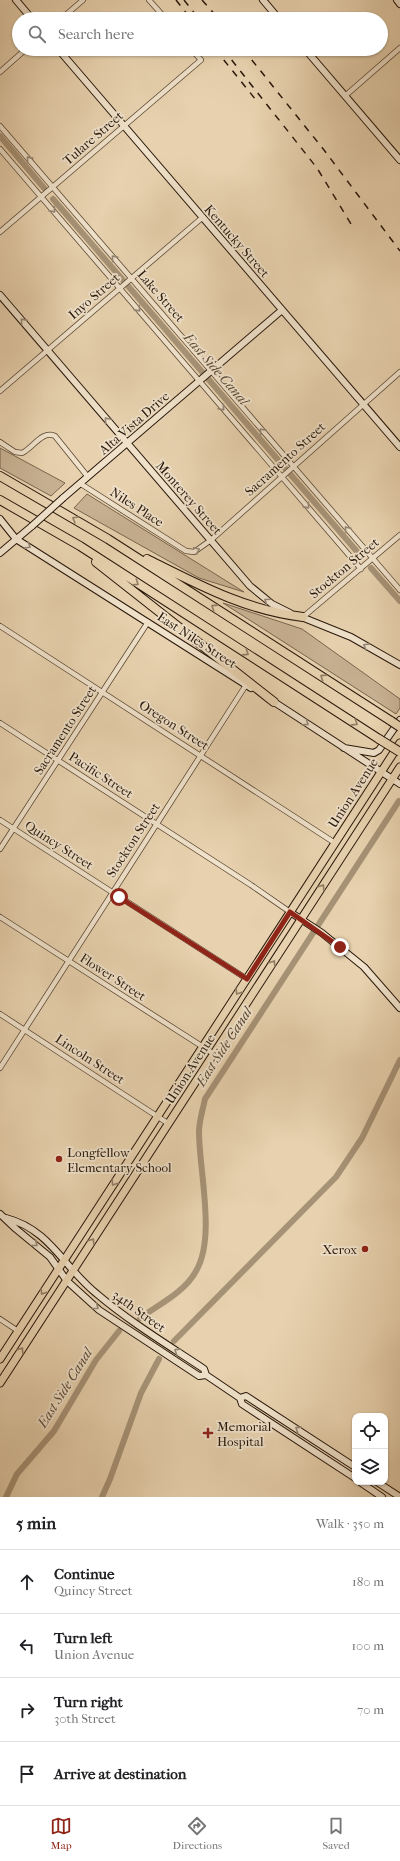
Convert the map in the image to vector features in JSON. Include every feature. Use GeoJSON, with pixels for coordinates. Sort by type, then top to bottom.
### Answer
{"type":"FeatureCollection","features":[{"type":"Feature","properties":{"kind":"highway"},"geometry":{"type":"LineString","coordinates":[[0,476],[108,539],[400,726]]}},
{"type":"Feature","properties":{"kind":"highway"},"geometry":{"type":"LineString","coordinates":[[0,500],[80,546],[400,752]]}},
{"type":"Feature","properties":{"kind":"highway"},"geometry":{"type":"LineString","coordinates":[[108,539],[204,588],[229,599],[280,614],[303,617]]}},
{"type":"Feature","properties":{"kind":"highway"},"geometry":{"type":"LineString","coordinates":[[80,546],[88,556],[274,702]]}},
{"type":"Feature","properties":{"kind":"main road","name":"Union Avenue"},"geometry":{"type":"LineString","coordinates":[[0,1383],[301,920],[386,776],[400,743]]}},
{"type":"Feature","properties":{"kind":"main road","name":"Union Avenue"},"geometry":{"type":"LineString","coordinates":[[0,1359],[336,843],[386,776],[400,767]]}},
{"type":"Feature","properties":{"kind":"street"},"geometry":{"type":"LineString","coordinates":[[16,0],[26,12]]}},
{"type":"Feature","properties":{"kind":"street"},"geometry":{"type":"LineString","coordinates":[[69,12],[83,0]]}},
{"type":"Feature","properties":{"kind":"street"},"geometry":{"type":"LineString","coordinates":[[149,0],[160,12]]}},
{"type":"Feature","properties":{"kind":"street"},"geometry":{"type":"LineString","coordinates":[[397,0],[400,4]]}},
{"type":"Feature","properties":{"kind":"street"},"geometry":{"type":"LineString","coordinates":[[266,1],[274,12]]}},
{"type":"Feature","properties":{"kind":"street"},"geometry":{"type":"LineString","coordinates":[[345,96],[400,48]]}},
{"type":"Feature","properties":{"kind":"street"},"geometry":{"type":"LineString","coordinates":[[0,72],[18,56]]}},
{"type":"Feature","properties":{"kind":"street","name":"Kentucky Street"},"geometry":{"type":"LineString","coordinates":[[64,56],[400,447]]}},
{"type":"Feature","properties":{"kind":"street","name":"Tulare Street"},"geometry":{"type":"LineString","coordinates":[[0,232],[201,60],[197,56]]}},
{"type":"Feature","properties":{"kind":"street"},"geometry":{"type":"LineString","coordinates":[[311,56],[400,160]]}},
{"type":"Feature","properties":{"kind":"street","name":"Lake Street"},"geometry":{"type":"LineString","coordinates":[[0,126],[400,590]]}},
{"type":"Feature","properties":{"kind":"street","name":"Lake Street"},"geometry":{"type":"LineString","coordinates":[[0,149],[361,569]]}},
{"type":"Feature","properties":{"kind":"street","name":"Inyo Street"},"geometry":{"type":"LineString","coordinates":[[0,391],[203,217]]}},
{"type":"Feature","properties":{"kind":"street","name":"Monterey Street"},"geometry":{"type":"LineString","coordinates":[[0,295],[250,586],[263,598],[283,610],[351,636],[398,665]]}},
{"type":"Feature","properties":{"kind":"street","name":"Alta Vista Drive"},"geometry":{"type":"LineString","coordinates":[[0,553],[282,310]]}},
{"type":"Feature","properties":{"kind":"street","name":"Sacramento Street"},"geometry":{"type":"LineString","coordinates":[[181,549],[194,552],[211,540],[400,372]]}},
{"type":"Feature","properties":{"kind":"street"},"geometry":{"type":"LineString","coordinates":[[0,442],[15,452],[22,453],[44,436],[50,434],[55,436],[88,477]]}},
{"type":"Feature","properties":{"kind":"street","name":"Niles Place"},"geometry":{"type":"LineString","coordinates":[[81,484],[181,549]]}},
{"type":"Feature","properties":{"kind":"street","name":"East Niles Street"},"geometry":{"type":"LineString","coordinates":[[0,519],[16,539],[274,702],[400,784]]}},
{"type":"Feature","properties":{"kind":"street","name":"Stockton Street"},"geometry":{"type":"LineString","coordinates":[[303,617],[400,535]]}},
{"type":"Feature","properties":{"kind":"street","name":"Sacramento Street"},"geometry":{"type":"LineString","coordinates":[[0,849],[148,622]]}},
{"type":"Feature","properties":{"kind":"street","name":"Oregon Street"},"geometry":{"type":"LineString","coordinates":[[0,626],[336,843]]}},
{"type":"Feature","properties":{"kind":"street","name":"Stockton Street"},"geometry":{"type":"LineString","coordinates":[[0,1068],[246,685]]}},
{"type":"Feature","properties":{"kind":"street"},"geometry":{"type":"LineString","coordinates":[[343,748],[374,753],[379,750],[400,720]]}},
{"type":"Feature","properties":{"kind":"street","name":"Pacific Street"},"geometry":{"type":"LineString","coordinates":[[0,723],[290,912]]}},
{"type":"Feature","properties":{"kind":"street","name":"Quincy Street"},"geometry":{"type":"LineString","coordinates":[[0,820],[247,979]]}},
{"type":"Feature","properties":{"kind":"street"},"geometry":{"type":"LineString","coordinates":[[290,912],[322,933],[364,966],[400,1008]]}},
{"type":"Feature","properties":{"kind":"street","name":"Flower Street"},"geometry":{"type":"LineString","coordinates":[[0,917],[214,1054]]}},
{"type":"Feature","properties":{"kind":"street","name":"Lincoln Street"},"geometry":{"type":"LineString","coordinates":[[0,1014],[168,1124]]}},
{"type":"Feature","properties":{"kind":"street"},"geometry":{"type":"LineString","coordinates":[[0,1214],[6,1218]]}},
{"type":"Feature","properties":{"kind":"street","name":"34th Street"},"geometry":{"type":"LineString","coordinates":[[6,1218],[22,1222],[43,1236],[64,1259],[73,1272],[97,1295],[142,1328],[204,1369],[206,1375],[240,1398],[242,1404],[352,1476]]}},
{"type":"Feature","properties":{"kind":"street","name":"34th Street"},"geometry":{"type":"LineString","coordinates":[[6,1218],[16,1229],[50,1257],[67,1281],[99,1310],[199,1376],[206,1375]]}},
{"type":"Feature","properties":{"kind":"street"},"geometry":{"type":"LineString","coordinates":[[0,1319],[18,1331]]}},
{"type":"Feature","properties":{"kind":"street","name":"34th Street"},"geometry":{"type":"LineString","coordinates":[[240,1398],[246,1396],[352,1465]]}},
{"type":"Feature","properties":{"kind":"street"},"geometry":{"type":"LineString","coordinates":[[364,1485],[382,1497]]}},
{"type":"Feature","properties":{"kind":"street"},"geometry":{"type":"LineString","coordinates":[[382,1485],[400,1497]]}},
{"type":"Feature","properties":{"kind":"shaded area"},"geometry":{"type":"Polygon","coordinates":[[[0,448],[65,483],[51,496],[0,468],[0,448]]]}},
{"type":"Feature","properties":{"kind":"shaded area"},"geometry":{"type":"Polygon","coordinates":[[[87,494],[244,592],[199,578],[74,508],[87,494]]]}},
{"type":"Feature","properties":{"kind":"shaded area"},"geometry":{"type":"Polygon","coordinates":[[[223,603],[302,629],[400,699],[400,708],[396,714],[223,603]]]}},
{"type":"Feature","properties":{"kind":"waterway","name":"East Side Canal"},"geometry":{"type":"LineString","coordinates":[[0,136],[44,188]]}},
{"type":"Feature","properties":{"kind":"waterway","name":"East Side Canal"},"geometry":{"type":"LineString","coordinates":[[53,199],[360,555]]}},
{"type":"Feature","properties":{"kind":"waterway","name":"East Side Canal"},"geometry":{"type":"LineString","coordinates":[[371,568],[400,601]]}},
{"type":"Feature","properties":{"kind":"waterway","name":"East Side Canal"},"geometry":{"type":"LineString","coordinates":[[140,1318],[178,1292],[191,1279],[202,1257],[206,1223],[199,1132],[200,1119],[205,1099],[399,801]]}},
{"type":"Feature","properties":{"kind":"waterway"},"geometry":{"type":"LineString","coordinates":[[174,1341],[336,1177],[362,1138],[400,1060]]}},
{"type":"Feature","properties":{"kind":"waterway","name":"East Side Canal"},"geometry":{"type":"LineString","coordinates":[[6,1497],[17,1474],[54,1431],[96,1360],[119,1331]]}},
{"type":"Feature","properties":{"kind":"waterway"},"geometry":{"type":"LineString","coordinates":[[102,1497],[141,1393],[159,1359]]}},
{"type":"Feature","properties":{"kind":"railway"},"geometry":{"type":"LineString","coordinates":[[176,0],[185,12]]}},
{"type":"Feature","properties":{"kind":"railway"},"geometry":{"type":"LineString","coordinates":[[184,0],[193,12]]}},
{"type":"Feature","properties":{"kind":"railway"},"geometry":{"type":"LineString","coordinates":[[202,0],[213,12]]}},
{"type":"Feature","properties":{"kind":"railway"},"geometry":{"type":"LineString","coordinates":[[221,56],[256,100]]}},
{"type":"Feature","properties":{"kind":"railway"},"geometry":{"type":"LineString","coordinates":[[229,56],[317,168],[351,224]]}},
{"type":"Feature","properties":{"kind":"railway"},"geometry":{"type":"LineString","coordinates":[[249,56],[324,150],[400,251]]}},
{"type":"Feature","properties":{"kind":"place","name":"Longfellow Elementary School"},"geometry":{"type":"Point","coordinates":[59,1159]}},
{"type":"Feature","properties":{"kind":"place","name":"Xerox"},"geometry":{"type":"Point","coordinates":[365,1249]}},
{"type":"Feature","properties":{"kind":"place","name":"Memorial Hospital"},"geometry":{"type":"Point","coordinates":[208,1433]}},
{"type":"Feature","properties":{"kind":"route"},"geometry":{"type":"LineString","coordinates":[[119,897],[247,979],[290,912],[340,947]]}}]}
